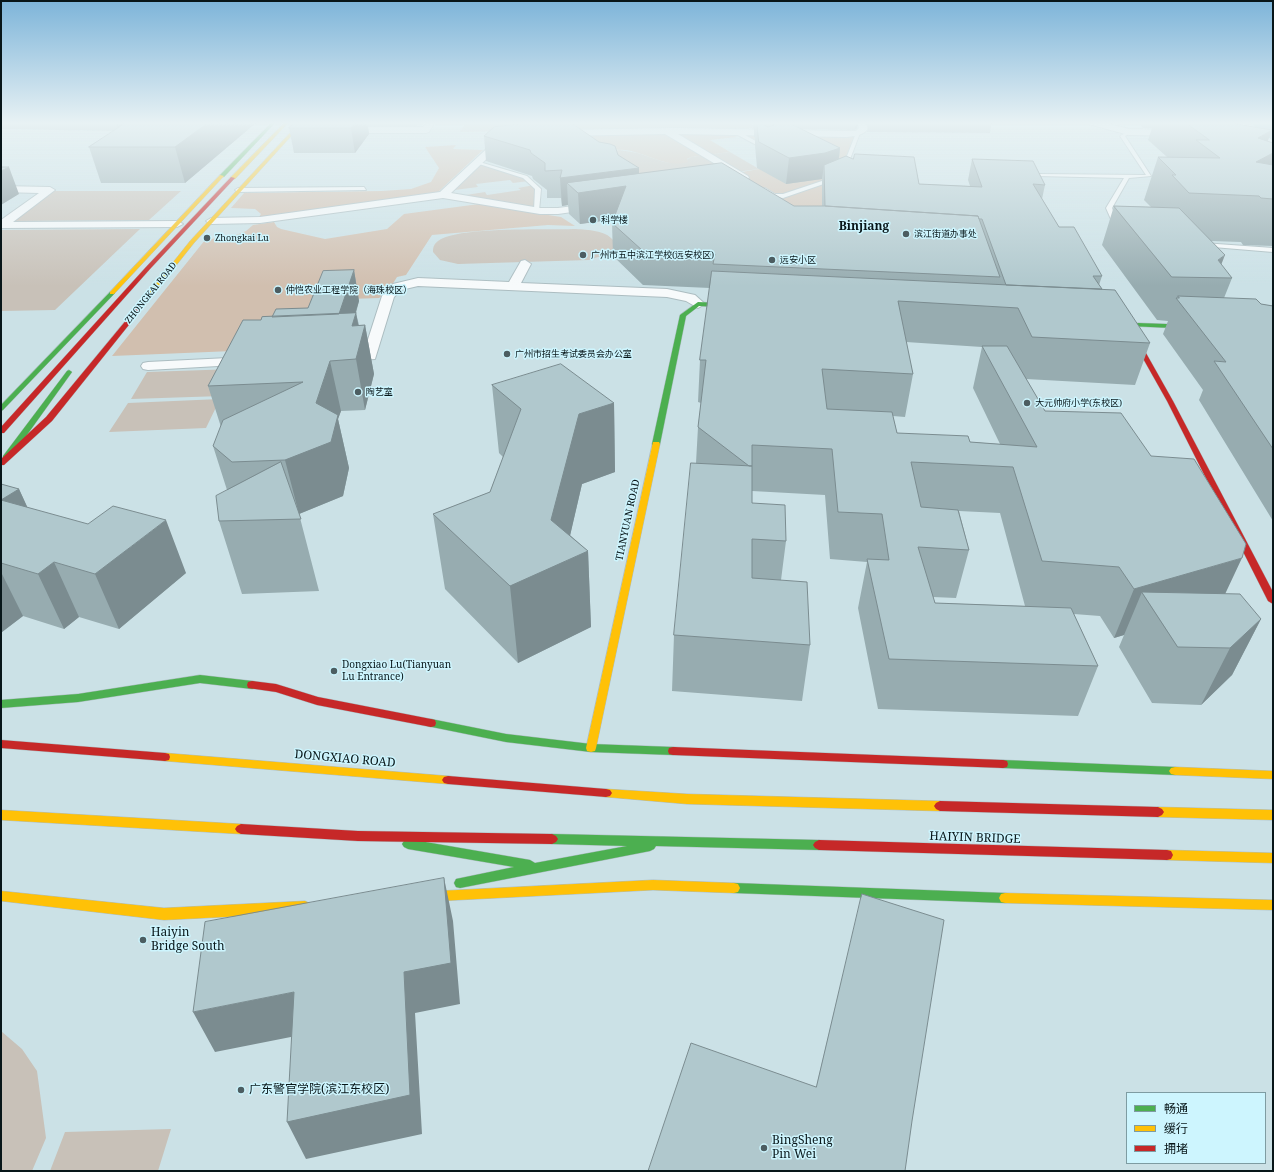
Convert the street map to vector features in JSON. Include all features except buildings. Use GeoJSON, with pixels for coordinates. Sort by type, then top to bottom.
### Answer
{"type":"FeatureCollection","features":[{"type":"Feature","properties":{"kind":"main road"},"geometry":{"type":"LineString","coordinates":[[1,409],[222,177]]}},
{"type":"Feature","properties":{"kind":"main road"},"geometry":{"type":"LineString","coordinates":[[1,431],[37,388],[235,177]]}},
{"type":"Feature","properties":{"kind":"main road","name":"ZHONGKAI ROAD"},"geometry":{"type":"LineString","coordinates":[[3,460],[48,419],[211,221],[250,177]]}},
{"type":"Feature","properties":{"kind":"main road"},"geometry":{"type":"LineString","coordinates":[[3,460],[148,268]]}},
{"type":"Feature","properties":{"kind":"main road"},"geometry":{"type":"LineString","coordinates":[[698,304],[745,307]]}},
{"type":"Feature","properties":{"kind":"main road","name":"TIANYUAN ROAD"},"geometry":{"type":"LineString","coordinates":[[591,748],[683,315],[698,304]]}},
{"type":"Feature","properties":{"kind":"main road"},"geometry":{"type":"LineString","coordinates":[[1097,324],[1204,328]]}},
{"type":"Feature","properties":{"kind":"main road"},"geometry":{"type":"LineString","coordinates":[[1128,325],[1170,401],[1273,601]]}},
{"type":"Feature","properties":{"kind":"main road"},"geometry":{"type":"LineString","coordinates":[[1,704],[78,698],[200,679],[276,688],[317,701],[506,738],[591,748],[1273,775]]}},
{"type":"Feature","properties":{"kind":"main road"},"geometry":{"type":"LineString","coordinates":[[1,710],[33,702]]}},
{"type":"Feature","properties":{"kind":"main road","name":"DONGXIAO ROAD"},"geometry":{"type":"LineString","coordinates":[[3,743],[687,799],[1273,815]]}},
{"type":"Feature","properties":{"kind":"main road"},"geometry":{"type":"LineString","coordinates":[[1,815],[358,836],[676,841]]}},
{"type":"Feature","properties":{"kind":"main road"},"geometry":{"type":"LineString","coordinates":[[358,836],[567,871]]}},
{"type":"Feature","properties":{"kind":"main road"},"geometry":{"type":"LineString","coordinates":[[676,841],[544,867],[410,896],[653,885],[941,896],[1273,905]]}},
{"type":"Feature","properties":{"kind":"main road","name":"HAIYIN BRIDGE"},"geometry":{"type":"LineString","coordinates":[[676,841],[1273,858]]}},
{"type":"Feature","properties":{"kind":"main road"},"geometry":{"type":"LineString","coordinates":[[606,877],[653,885]]}},
{"type":"Feature","properties":{"kind":"main road"},"geometry":{"type":"LineString","coordinates":[[1,896],[164,914],[313,907]]}},
{"type":"Feature","properties":{"kind":"street"},"geometry":{"type":"LineString","coordinates":[[443,195],[462,177]]}},
{"type":"Feature","properties":{"kind":"street"},"geometry":{"type":"LineString","coordinates":[[739,186],[754,184],[742,177]]}},
{"type":"Feature","properties":{"kind":"street"},"geometry":{"type":"LineString","coordinates":[[1,189],[50,190],[1,225]]}},
{"type":"Feature","properties":{"kind":"street"},"geometry":{"type":"LineString","coordinates":[[211,221],[260,220],[443,195],[537,210],[558,211],[604,205]]}},
{"type":"Feature","properties":{"kind":"street"},"geometry":{"type":"LineString","coordinates":[[1,225],[177,224]]}},
{"type":"Feature","properties":{"kind":"street"},"geometry":{"type":"LineString","coordinates":[[513,286],[525,264]]}},
{"type":"Feature","properties":{"kind":"street"},"geometry":{"type":"LineString","coordinates":[[332,358],[370,356],[388,296],[397,287],[418,282],[667,294],[690,298],[698,304]]}},
{"type":"Feature","properties":{"kind":"street"},"geometry":{"type":"LineString","coordinates":[[148,366],[263,361]]}},
{"type":"Feature","properties":{"kind":"lane"},"geometry":{"type":"LineString","coordinates":[[524,177],[538,189],[537,210]]}},
{"type":"Feature","properties":{"kind":"lane"},"geometry":{"type":"LineString","coordinates":[[761,188],[774,195],[783,196],[839,177]]}},
{"type":"Feature","properties":{"kind":"lane"},"geometry":{"type":"LineString","coordinates":[[1118,177],[1134,177]]}},
{"type":"Feature","properties":{"kind":"lane"},"geometry":{"type":"LineString","coordinates":[[1120,234],[1109,208],[1127,177]]}},
{"type":"Feature","properties":{"kind":"lane"},"geometry":{"type":"LineString","coordinates":[[238,190],[364,189]]}},
{"type":"Feature","properties":{"kind":"lane"},"geometry":{"type":"LineString","coordinates":[[1194,245],[1273,250]]}},
{"type":"Feature","properties":{"kind":"shaded area"},"geometry":{"type":"Polygon","coordinates":[[[434,177],[454,177],[437,193],[259,217],[261,214],[255,209],[231,208],[244,193],[382,191],[411,189],[431,182],[434,177]]]}},
{"type":"Feature","properties":{"kind":"shaded area"},"geometry":{"type":"Polygon","coordinates":[[[462,177],[524,177],[529,181],[513,183],[510,180],[476,184],[478,187],[447,191],[462,177]]]}},
{"type":"Feature","properties":{"kind":"shaded area"},"geometry":{"type":"Polygon","coordinates":[[[636,177],[700,177],[644,184],[636,177]]]}},
{"type":"Feature","properties":{"kind":"shaded area"},"geometry":{"type":"Polygon","coordinates":[[[742,177],[843,177],[854,200],[811,218],[742,177]]]}},
{"type":"Feature","properties":{"kind":"shaded area"},"geometry":{"type":"Polygon","coordinates":[[[534,185],[538,189],[537,210],[453,197],[485,192],[487,195],[521,190],[518,188],[534,185]]]}},
{"type":"Feature","properties":{"kind":"shaded area"},"geometry":{"type":"Polygon","coordinates":[[[54,191],[181,191],[149,220],[14,221],[54,191]]]}},
{"type":"Feature","properties":{"kind":"shaded area"},"geometry":{"type":"Polygon","coordinates":[[[479,204],[561,217],[575,226],[548,225],[432,235],[406,275],[397,277],[389,290],[379,298],[319,300],[281,349],[112,356],[205,240],[236,235],[246,231],[253,225],[274,222],[277,227],[281,229],[325,239],[387,229],[404,214],[479,204]]]}},
{"type":"Feature","properties":{"kind":"shaded area"},"geometry":{"type":"Polygon","coordinates":[[[140,229],[55,310],[1,311],[1,230],[140,229]]]}},
{"type":"Feature","properties":{"kind":"shaded area"},"geometry":{"type":"Polygon","coordinates":[[[576,229],[596,231],[606,234],[613,240],[613,249],[601,256],[589,260],[458,264],[440,260],[433,252],[434,246],[438,241],[448,236],[464,233],[504,230],[576,229]]]}},
{"type":"Feature","properties":{"kind":"shaded area"},"geometry":{"type":"Polygon","coordinates":[[[235,369],[222,396],[131,399],[147,372],[235,369]]]}},
{"type":"Feature","properties":{"kind":"shaded area"},"geometry":{"type":"Polygon","coordinates":[[[220,399],[206,428],[109,432],[128,403],[220,399]]]}},
{"type":"Feature","properties":{"kind":"shaded area"},"geometry":{"type":"Polygon","coordinates":[[[1,1031],[22,1049],[37,1071],[46,1138],[32,1171],[1,1171],[1,1031]]]}},
{"type":"Feature","properties":{"kind":"shaded area"},"geometry":{"type":"Polygon","coordinates":[[[171,1129],[158,1171],[50,1171],[65,1132],[171,1129]]]}},
{"type":"Feature","properties":{"kind":"traffic: fast"},"geometry":{"type":"LineString","coordinates":[[1,409],[112,293]]}},
{"type":"Feature","properties":{"kind":"traffic: fast"},"geometry":{"type":"LineString","coordinates":[[656,444],[683,315],[698,304],[738,306]]}},
{"type":"Feature","properties":{"kind":"traffic: fast"},"geometry":{"type":"LineString","coordinates":[[1108,324],[1195,327]]}},
{"type":"Feature","properties":{"kind":"traffic: fast"},"geometry":{"type":"LineString","coordinates":[[6,458],[69,372]]}},
{"type":"Feature","properties":{"kind":"traffic: fast"},"geometry":{"type":"LineString","coordinates":[[1,704],[78,698],[200,679],[252,685]]}},
{"type":"Feature","properties":{"kind":"traffic: fast"},"geometry":{"type":"LineString","coordinates":[[431,723],[506,738],[591,748],[673,751]]}},
{"type":"Feature","properties":{"kind":"traffic: fast"},"geometry":{"type":"LineString","coordinates":[[1003,764],[1175,771]]}},
{"type":"Feature","properties":{"kind":"traffic: fast"},"geometry":{"type":"LineString","coordinates":[[552,839],[819,845]]}},
{"type":"Feature","properties":{"kind":"traffic: fast"},"geometry":{"type":"LineString","coordinates":[[408,844],[530,865]]}},
{"type":"Feature","properties":{"kind":"traffic: fast"},"geometry":{"type":"LineString","coordinates":[[460,883],[650,846]]}},
{"type":"Feature","properties":{"kind":"traffic: fast"},"geometry":{"type":"LineString","coordinates":[[734,888],[1005,898]]}},
{"type":"Feature","properties":{"kind":"traffic: slow"},"geometry":{"type":"LineString","coordinates":[[112,293],[221,177]]}},
{"type":"Feature","properties":{"kind":"traffic: slow"},"geometry":{"type":"LineString","coordinates":[[149,296],[192,242],[252,177]]}},
{"type":"Feature","properties":{"kind":"traffic: slow"},"geometry":{"type":"LineString","coordinates":[[591,748],[656,444]]}},
{"type":"Feature","properties":{"kind":"traffic: slow"},"geometry":{"type":"LineString","coordinates":[[165,757],[448,780]]}},
{"type":"Feature","properties":{"kind":"traffic: slow"},"geometry":{"type":"LineString","coordinates":[[1175,771],[1273,775]]}},
{"type":"Feature","properties":{"kind":"traffic: slow"},"geometry":{"type":"LineString","coordinates":[[606,793],[687,799],[940,806]]}},
{"type":"Feature","properties":{"kind":"traffic: slow"},"geometry":{"type":"LineString","coordinates":[[1158,812],[1273,815]]}},
{"type":"Feature","properties":{"kind":"traffic: slow"},"geometry":{"type":"LineString","coordinates":[[1,815],[241,829]]}},
{"type":"Feature","properties":{"kind":"traffic: slow"},"geometry":{"type":"LineString","coordinates":[[1167,855],[1273,858]]}},
{"type":"Feature","properties":{"kind":"traffic: slow"},"geometry":{"type":"LineString","coordinates":[[419,897],[653,885],[734,888]]}},
{"type":"Feature","properties":{"kind":"traffic: slow"},"geometry":{"type":"LineString","coordinates":[[1,896],[164,914],[305,907]]}},
{"type":"Feature","properties":{"kind":"traffic: slow"},"geometry":{"type":"LineString","coordinates":[[1005,898],[1273,905]]}},
{"type":"Feature","properties":{"kind":"traffic: jam"},"geometry":{"type":"LineString","coordinates":[[1,431],[148,268],[233,178]]}},
{"type":"Feature","properties":{"kind":"traffic: jam"},"geometry":{"type":"LineString","coordinates":[[1,463],[49,419],[149,296]]}},
{"type":"Feature","properties":{"kind":"traffic: jam"},"geometry":{"type":"LineString","coordinates":[[1130,330],[1170,401],[1273,601]]}},
{"type":"Feature","properties":{"kind":"traffic: jam"},"geometry":{"type":"LineString","coordinates":[[252,685],[276,688],[317,701],[431,723]]}},
{"type":"Feature","properties":{"kind":"traffic: jam"},"geometry":{"type":"LineString","coordinates":[[1,744],[165,757]]}},
{"type":"Feature","properties":{"kind":"traffic: jam"},"geometry":{"type":"LineString","coordinates":[[673,751],[1003,764]]}},
{"type":"Feature","properties":{"kind":"traffic: jam"},"geometry":{"type":"LineString","coordinates":[[448,780],[606,793]]}},
{"type":"Feature","properties":{"kind":"traffic: jam"},"geometry":{"type":"LineString","coordinates":[[940,806],[1158,812]]}},
{"type":"Feature","properties":{"kind":"traffic: jam"},"geometry":{"type":"LineString","coordinates":[[241,829],[358,836],[552,839]]}},
{"type":"Feature","properties":{"kind":"traffic: jam"},"geometry":{"type":"LineString","coordinates":[[819,845],[1167,855]]}},
{"type":"Feature","properties":{"kind":"place","name":"科学楼"},"geometry":{"type":"Point","coordinates":[593,220]}},
{"type":"Feature","properties":{"kind":"place","name":"滨江街道办事处"},"geometry":{"type":"Point","coordinates":[906,234]}},
{"type":"Feature","properties":{"kind":"place","name":"Zhongkai Lu"},"geometry":{"type":"Point","coordinates":[207,238]}},
{"type":"Feature","properties":{"kind":"place","name":"广州市五中滨江学校(远安校区)"},"geometry":{"type":"Point","coordinates":[583,255]}},
{"type":"Feature","properties":{"kind":"place","name":"远安小区"},"geometry":{"type":"Point","coordinates":[772,260]}},
{"type":"Feature","properties":{"kind":"place","name":"仲恺农业工程学院（海珠校区）"},"geometry":{"type":"Point","coordinates":[278,290]}},
{"type":"Feature","properties":{"kind":"place","name":"广州市招生考试委员会办公室"},"geometry":{"type":"Point","coordinates":[507,354]}},
{"type":"Feature","properties":{"kind":"place","name":"陶艺室"},"geometry":{"type":"Point","coordinates":[358,392]}},
{"type":"Feature","properties":{"kind":"place","name":"大元帅府小学(东校区)"},"geometry":{"type":"Point","coordinates":[1027,403]}},
{"type":"Feature","properties":{"kind":"place","name":"Dongxiao Lu(Tianyuan Lu Entrance)"},"geometry":{"type":"Point","coordinates":[334,671]}},
{"type":"Feature","properties":{"kind":"place","name":"Haiyin Bridge South"},"geometry":{"type":"Point","coordinates":[143,940]}},
{"type":"Feature","properties":{"kind":"place","name":"广东警官学院(滨江东校区)"},"geometry":{"type":"Point","coordinates":[241,1090]}},
{"type":"Feature","properties":{"kind":"place","name":"BingSheng Pin Wei"},"geometry":{"type":"Point","coordinates":[764,1148]}},
{"type":"Feature","properties":{"kind":"district","name":"Binjiang"},"geometry":{"type":"Point","coordinates":[864,227]}}]}
